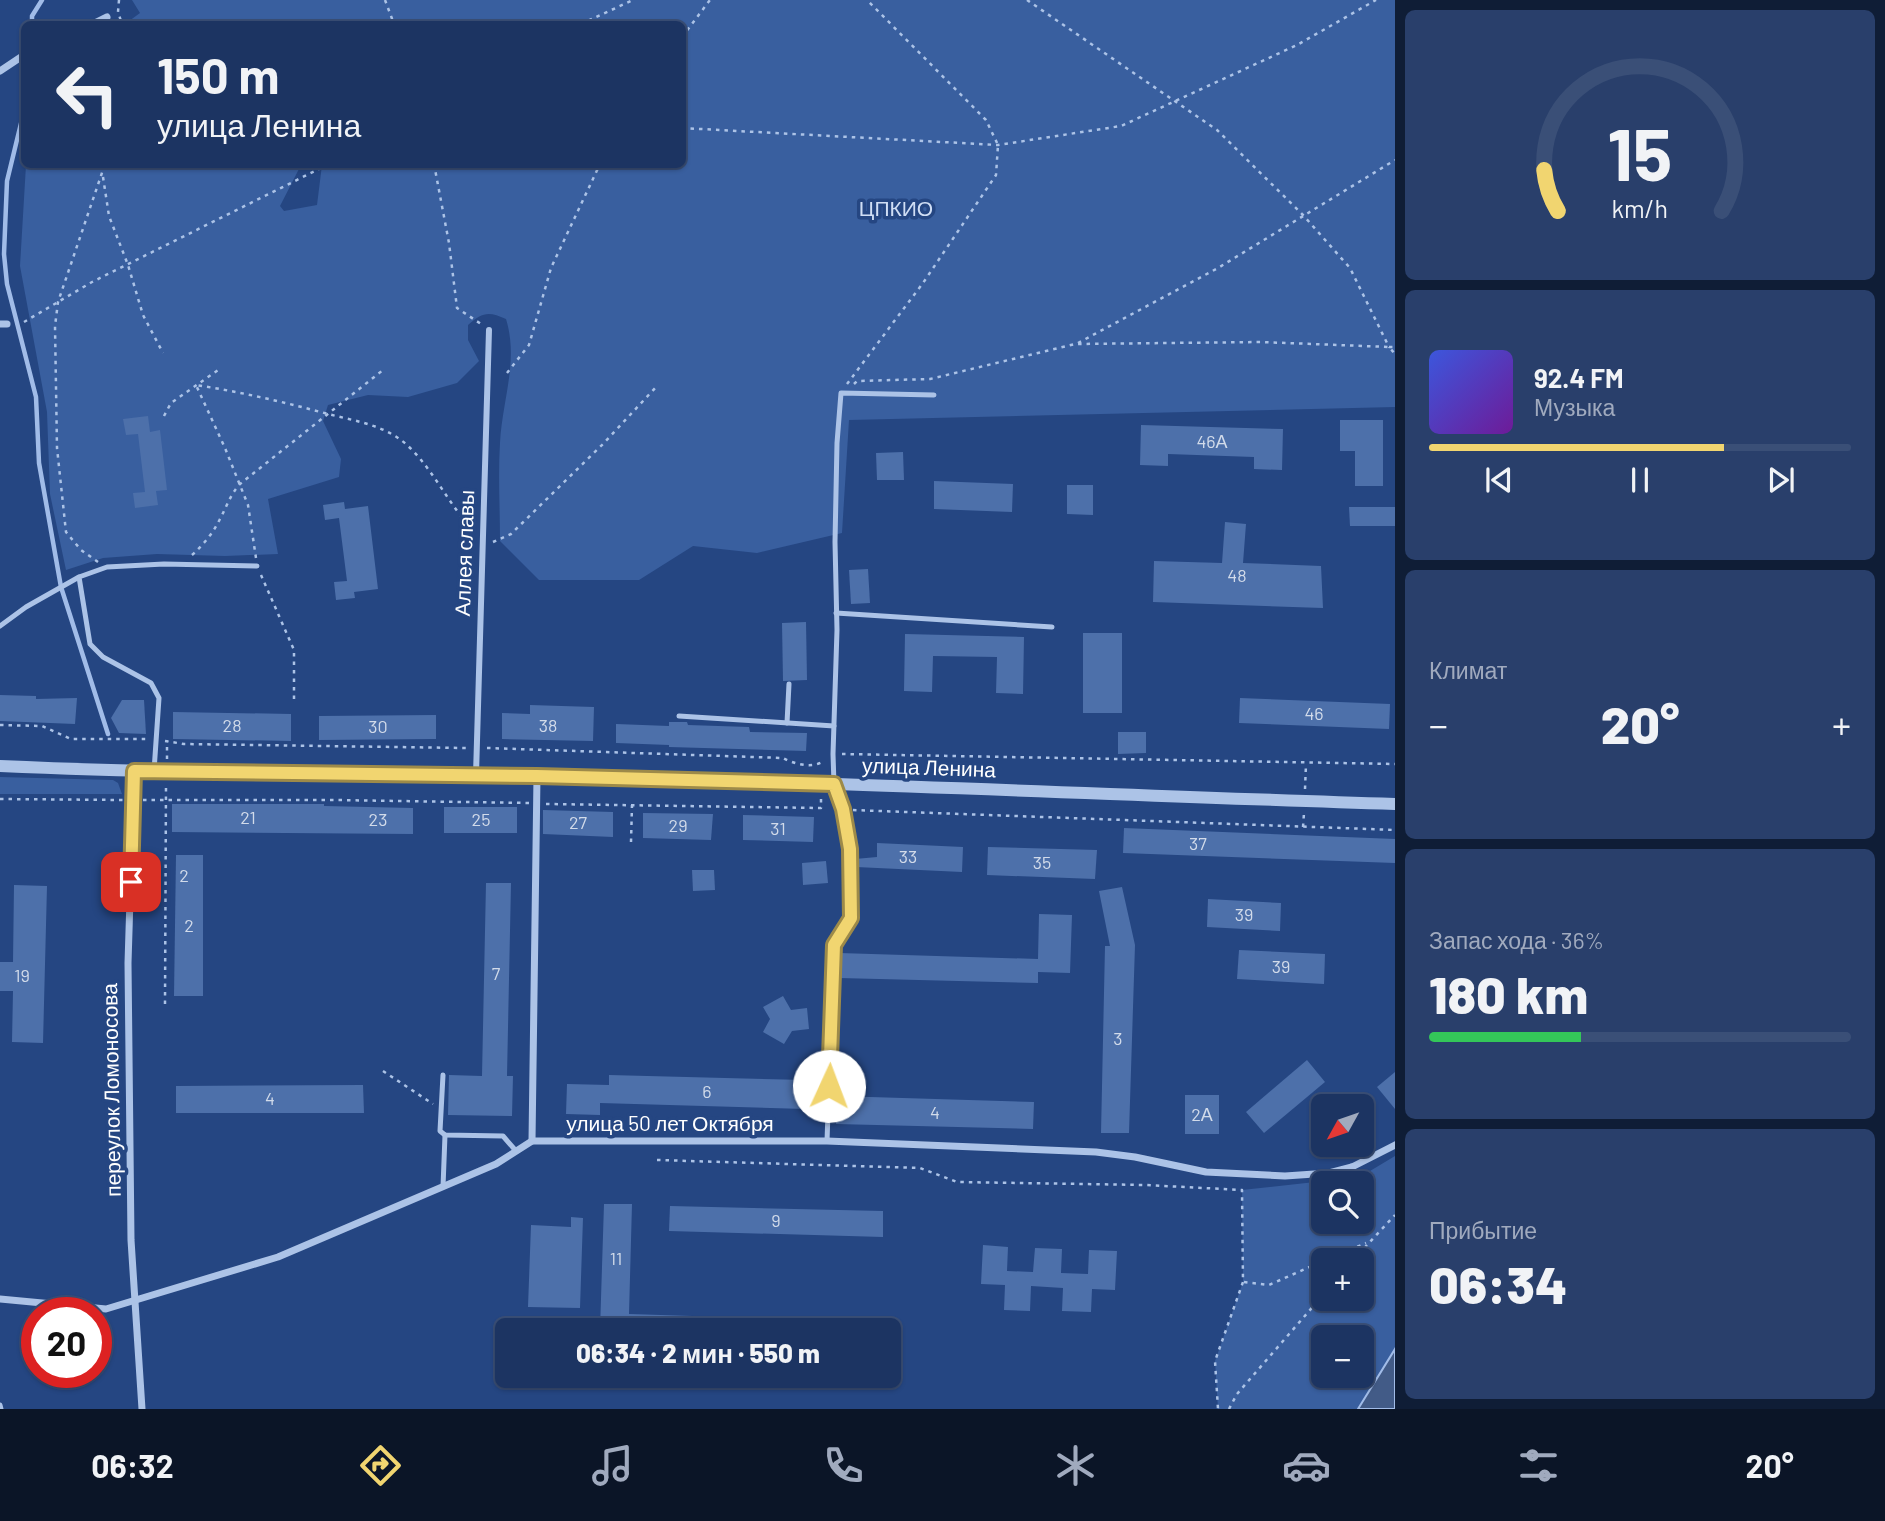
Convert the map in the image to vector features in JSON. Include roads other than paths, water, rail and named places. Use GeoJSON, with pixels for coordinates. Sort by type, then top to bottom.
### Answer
{"type":"FeatureCollection","features":[{"type":"Feature","properties":{"kind":"street"},"geometry":{"type":"LineString","coordinates":[[99,21],[107,17]]}},
{"type":"Feature","properties":{"kind":"street"},"geometry":{"type":"LineString","coordinates":[[0,71],[21,57]]}},
{"type":"Feature","properties":{"kind":"street","name":"Аллея славы"},"geometry":{"type":"LineString","coordinates":[[476,777],[489,330]]}},
{"type":"Feature","properties":{"kind":"street","name":"улица Ленина"},"geometry":{"type":"LineString","coordinates":[[0,765],[134,771],[537,776],[834,784],[1395,804]]}},
{"type":"Feature","properties":{"kind":"street","name":"переулок Ломоносова"},"geometry":{"type":"LineString","coordinates":[[134,771],[128,963],[131,1240],[142,1409]]}},
{"type":"Feature","properties":{"kind":"street"},"geometry":{"type":"LineString","coordinates":[[0,1298],[106,1309],[278,1256],[496,1164],[532,1140],[537,776]]}},
{"type":"Feature","properties":{"kind":"street","name":"улица 50 лет Октября"},"geometry":{"type":"LineString","coordinates":[[532,1140],[827,1141],[1096,1152],[1206,1172],[1244,1175],[1329,1173],[1352,1167],[1395,1145]]}},
{"type":"Feature","properties":{"kind":"street"},"geometry":{"type":"LineString","coordinates":[[1352,1167],[1352,1171]]}},
{"type":"Feature","properties":{"kind":"lane"},"geometry":{"type":"LineString","coordinates":[[827,1141],[834,945],[851,918],[850,849],[843,809],[834,784],[835,542],[841,393],[934,395]]}},
{"type":"Feature","properties":{"kind":"lane"},"geometry":{"type":"LineString","coordinates":[[0,626],[26,607],[79,577],[107,567],[257,566]]}},
{"type":"Feature","properties":{"kind":"lane"},"geometry":{"type":"LineString","coordinates":[[79,577],[90,644],[103,657],[151,683],[159,698],[156,739],[160,771]]}},
{"type":"Feature","properties":{"kind":"lane"},"geometry":{"type":"LineString","coordinates":[[836,613],[1052,627]]}},
{"type":"Feature","properties":{"kind":"lane"},"geometry":{"type":"LineString","coordinates":[[787,723],[789,684]]}},
{"type":"Feature","properties":{"kind":"lane"},"geometry":{"type":"LineString","coordinates":[[679,716],[834,726]]}},
{"type":"Feature","properties":{"kind":"lane"},"geometry":{"type":"LineString","coordinates":[[443,1076],[440,1131],[445,1135],[503,1136],[516,1151]]}},
{"type":"Feature","properties":{"kind":"lane"},"geometry":{"type":"LineString","coordinates":[[443,1187],[445,1135]]}},
{"type":"Feature","properties":{"kind":"waterway"},"geometry":{"type":"LineString","coordinates":[[32,21],[32,16],[42,0]]}},
{"type":"Feature","properties":{"kind":"waterway"},"geometry":{"type":"LineString","coordinates":[[21,123],[7,181],[4,254],[7,284],[36,397],[39,463],[61,587],[108,734]]}},
{"type":"Feature","properties":{"kind":"park label","name":"ЦПКИО"},"geometry":{"type":"Point","coordinates":[896,209]}}]}
